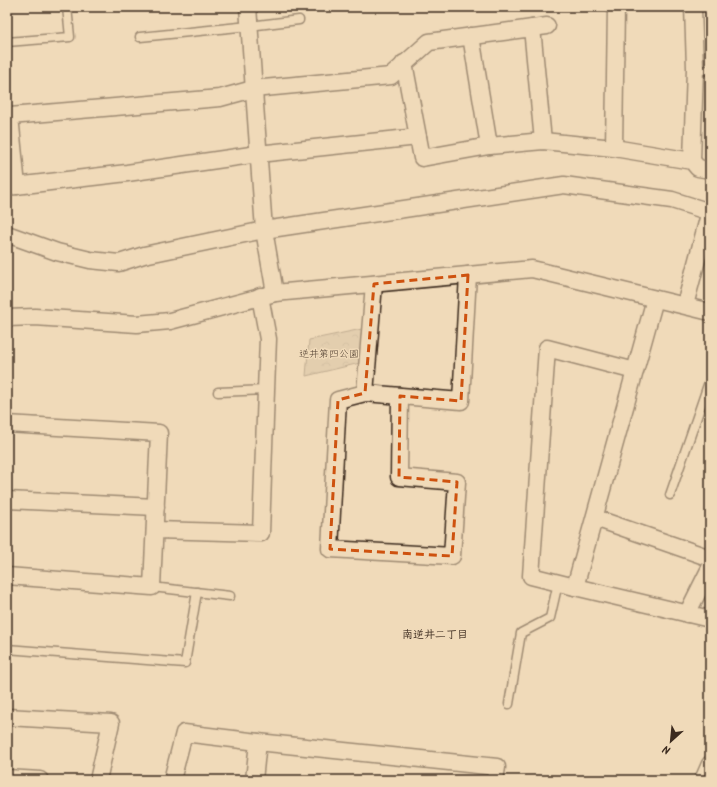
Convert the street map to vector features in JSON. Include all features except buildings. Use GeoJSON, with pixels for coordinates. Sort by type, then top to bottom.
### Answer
{"type":"FeatureCollection","features":[{"type":"Feature","properties":{"kind":"street"},"geometry":{"type":"LineString","coordinates":[[155,530],[262,533],[268,339],[267,294],[264,230],[248,7]]}},
{"type":"Feature","properties":{"kind":"street"},"geometry":{"type":"LineString","coordinates":[[614,148],[616,7]]}},
{"type":"Feature","properties":{"kind":"street"},"geometry":{"type":"LineString","coordinates":[[692,161],[702,69],[693,7]]}},
{"type":"Feature","properties":{"kind":"street"},"geometry":{"type":"LineString","coordinates":[[418,137],[258,154],[12,187],[10,116],[220,98],[253,89],[391,76],[429,42],[539,27],[543,140]]}},
{"type":"Feature","properties":{"kind":"street"},"geometry":{"type":"LineString","coordinates":[[471,36],[489,146]]}},
{"type":"Feature","properties":{"kind":"street"},"geometry":{"type":"LineString","coordinates":[[404,63],[422,158],[489,146],[543,140],[614,148],[692,161],[698,168],[710,170]]}},
{"type":"Feature","properties":{"kind":"street"},"geometry":{"type":"LineString","coordinates":[[7,234],[57,252],[90,260],[119,263],[144,255],[264,230],[564,185],[672,200],[710,212],[685,305]]}},
{"type":"Feature","properties":{"kind":"street"},"geometry":{"type":"LineString","coordinates":[[7,318],[35,317],[137,324],[170,321],[267,294],[532,269],[710,312]]}},
{"type":"Feature","properties":{"kind":"street"},"geometry":{"type":"LineString","coordinates":[[400,396],[399,476],[457,482],[452,556],[330,549],[338,400],[365,394],[400,396],[461,401],[468,275]]}},
{"type":"Feature","properties":{"kind":"street"},"geometry":{"type":"LineString","coordinates":[[365,394],[374,284]]}},
{"type":"Feature","properties":{"kind":"street"},"geometry":{"type":"LineString","coordinates":[[575,587],[655,299]]}},
{"type":"Feature","properties":{"kind":"street"},"geometry":{"type":"LineString","coordinates":[[635,370],[547,348],[531,576],[710,619]]}},
{"type":"Feature","properties":{"kind":"street"},"geometry":{"type":"LineString","coordinates":[[7,424],[159,433],[152,587],[7,576]]}},
{"type":"Feature","properties":{"kind":"street"},"geometry":{"type":"LineString","coordinates":[[7,500],[156,507]]}},
{"type":"Feature","properties":{"kind":"street"},"geometry":{"type":"LineString","coordinates":[[595,518],[710,558]]}},
{"type":"Feature","properties":{"kind":"street"},"geometry":{"type":"LineString","coordinates":[[687,614],[710,568]]}},
{"type":"Feature","properties":{"kind":"street"},"geometry":{"type":"LineString","coordinates":[[7,717],[111,724],[98,780]]}},
{"type":"Feature","properties":{"kind":"street"},"geometry":{"type":"LineString","coordinates":[[172,780],[184,733],[497,767],[495,780]]}},
{"type":"Feature","properties":{"kind":"street"},"geometry":{"type":"LineString","coordinates":[[254,780],[258,742]]}},
{"type":"Feature","properties":{"kind":"street"},"geometry":{"type":"LineString","coordinates":[[703,780],[710,764]]}},
{"type":"Feature","properties":{"kind":"street"},"geometry":{"type":"LineString","coordinates":[[7,778],[40,780]]}},
{"type":"Feature","properties":{"kind":"lane"},"geometry":{"type":"LineString","coordinates":[[7,42],[70,37],[67,7]]}},
{"type":"Feature","properties":{"kind":"lane"},"geometry":{"type":"LineString","coordinates":[[140,37],[299,20]]}},
{"type":"Feature","properties":{"kind":"lane"},"geometry":{"type":"LineString","coordinates":[[670,495],[710,379]]}},
{"type":"Feature","properties":{"kind":"lane"},"geometry":{"type":"LineString","coordinates":[[218,392],[266,390]]}},
{"type":"Feature","properties":{"kind":"lane"},"geometry":{"type":"LineString","coordinates":[[509,704],[521,633],[550,618],[558,583]]}},
{"type":"Feature","properties":{"kind":"lane"},"geometry":{"type":"LineString","coordinates":[[152,587],[230,596]]}},
{"type":"Feature","properties":{"kind":"lane"},"geometry":{"type":"LineString","coordinates":[[7,649],[186,663],[197,592]]}},
{"type":"Feature","properties":{"kind":"highlighted area"},"geometry":{"type":"Polygon","coordinates":[[[468,275],[461,401],[400,396],[399,477],[457,482],[452,556],[330,549],[338,400],[365,393],[374,284],[468,275]]]}},
{"type":"Feature","properties":{"kind":"green space","name":"逆井第四公園"},"geometry":{"type":"Polygon","coordinates":[[[362,329],[360,363],[306,376],[309,340],[362,329]]]}},
{"type":"Feature","properties":{"kind":"district","name":"南逆井二丁目"},"geometry":{"type":"Point","coordinates":[435,634]}}]}
